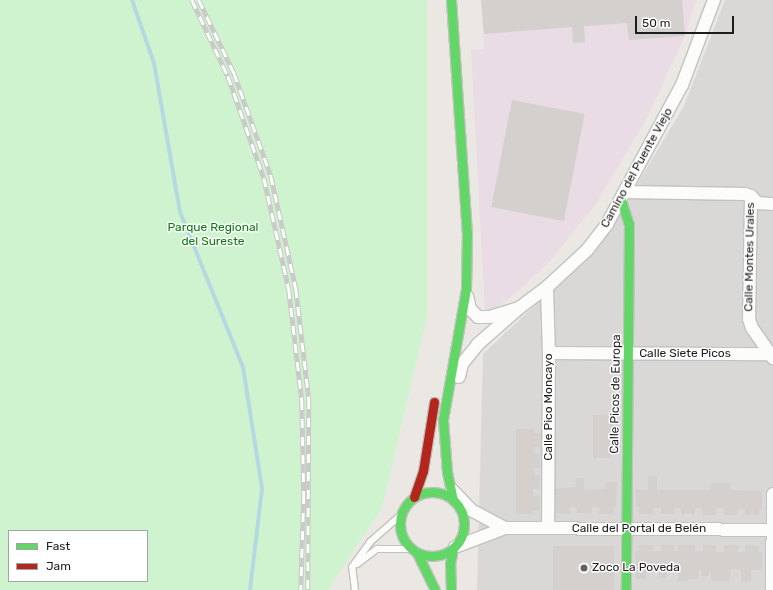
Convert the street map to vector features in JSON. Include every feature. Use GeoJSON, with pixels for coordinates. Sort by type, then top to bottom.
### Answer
{"type":"FeatureCollection","features":[{"type":"Feature","properties":{"kind":"main road"},"geometry":{"type":"LineString","coordinates":[[451,0],[460,157],[467,232],[443,420],[444,453],[452,495],[459,508],[463,523],[462,533],[454,547],[450,564],[451,590]]}},
{"type":"Feature","properties":{"kind":"main road","name":"Calle Picos de Europa"},"geometry":{"type":"LineString","coordinates":[[623,196],[629,224],[626,590]]}},
{"type":"Feature","properties":{"kind":"main road"},"geometry":{"type":"LineString","coordinates":[[442,367],[459,290]]}},
{"type":"Feature","properties":{"kind":"main road"},"geometry":{"type":"LineString","coordinates":[[435,590],[414,551],[400,530],[401,515],[406,505],[414,497],[423,471],[437,390]]}},
{"type":"Feature","properties":{"kind":"main road"},"geometry":{"type":"LineString","coordinates":[[414,497],[433,492],[452,495]]}},
{"type":"Feature","properties":{"kind":"main road"},"geometry":{"type":"LineString","coordinates":[[414,551],[433,556],[454,547]]}},
{"type":"Feature","properties":{"kind":"street","name":"Camino del Puente Viejo"},"geometry":{"type":"LineString","coordinates":[[444,453],[462,364],[478,344],[519,308],[547,287],[587,250],[607,224],[682,85],[714,0]]}},
{"type":"Feature","properties":{"kind":"street"},"geometry":{"type":"LineString","coordinates":[[623,196],[738,193],[751,196],[757,203],[773,204]]}},
{"type":"Feature","properties":{"kind":"street","name":"Calle Montes Urales"},"geometry":{"type":"LineString","coordinates":[[751,196],[749,319],[752,328],[772,356]]}},
{"type":"Feature","properties":{"kind":"street","name":"Calle Pico Moncayo"},"geometry":{"type":"LineString","coordinates":[[547,287],[550,353],[548,528]]}},
{"type":"Feature","properties":{"kind":"street"},"geometry":{"type":"LineString","coordinates":[[459,290],[470,309],[478,317],[490,317],[519,308]]}},
{"type":"Feature","properties":{"kind":"street","name":"Calle Siete Picos"},"geometry":{"type":"LineString","coordinates":[[550,353],[772,356]]}},
{"type":"Feature","properties":{"kind":"street"},"geometry":{"type":"LineString","coordinates":[[772,590],[773,494]]}},
{"type":"Feature","properties":{"kind":"street"},"geometry":{"type":"LineString","coordinates":[[452,495],[470,510],[505,528]]}},
{"type":"Feature","properties":{"kind":"street"},"geometry":{"type":"LineString","coordinates":[[454,547],[505,528]]}},
{"type":"Feature","properties":{"kind":"street","name":"Calle del Portal de Belén"},"geometry":{"type":"LineString","coordinates":[[505,528],[773,530]]}},
{"type":"Feature","properties":{"kind":"lane"},"geometry":{"type":"LineString","coordinates":[[355,590],[352,567],[370,542],[401,515]]}},
{"type":"Feature","properties":{"kind":"lane"},"geometry":{"type":"LineString","coordinates":[[352,567],[376,549],[414,551]]}},
{"type":"Feature","properties":{"kind":"shaded area"},"geometry":{"type":"Polygon","coordinates":[[[481,0],[696,0],[685,36],[647,118],[596,204],[549,262],[516,293],[496,308],[485,311],[471,50],[484,49],[481,0]]]}},
{"type":"Feature","properties":{"kind":"shaded area"},"geometry":{"type":"Polygon","coordinates":[[[725,0],[773,0],[773,590],[477,590],[483,354],[603,241],[684,106],[725,0]]]}},
{"type":"Feature","properties":{"kind":"green space","name":"Parque Regional del Sureste"},"geometry":{"type":"Polygon","coordinates":[[[0,0],[427,0],[427,317],[382,508],[328,590],[0,590],[0,0]]]}},
{"type":"Feature","properties":{"kind":"building"},"geometry":{"type":"Polygon","coordinates":[[[481,0],[682,0],[685,36],[629,40],[627,23],[584,26],[585,42],[573,43],[572,27],[484,34],[481,0]]]}},
{"type":"Feature","properties":{"kind":"building"},"geometry":{"type":"Polygon","coordinates":[[[512,100],[585,114],[564,221],[491,207],[512,100]]]}},
{"type":"Feature","properties":{"kind":"building"},"geometry":{"type":"Polygon","coordinates":[[[593,415],[610,415],[610,419],[617,419],[617,434],[610,433],[610,440],[617,440],[617,455],[610,455],[610,458],[593,458],[593,415]]]}},
{"type":"Feature","properties":{"kind":"building"},"geometry":{"type":"Polygon","coordinates":[[[516,429],[534,429],[534,433],[541,433],[541,447],[534,447],[534,454],[540,454],[540,468],[534,468],[534,475],[540,475],[540,489],[533,489],[533,496],[540,496],[540,510],[533,510],[533,514],[516,514],[516,429]]]}},
{"type":"Feature","properties":{"kind":"building"},"geometry":{"type":"Polygon","coordinates":[[[648,476],[657,476],[657,490],[709,490],[711,483],[731,483],[731,490],[762,491],[762,509],[759,509],[759,515],[745,515],[745,508],[738,509],[737,515],[724,515],[724,508],[716,508],[716,515],[702,515],[702,508],[695,508],[695,514],[681,514],[681,508],[674,508],[674,514],[661,514],[661,508],[653,508],[653,514],[639,514],[639,507],[636,507],[636,490],[648,490],[648,476]]]}},
{"type":"Feature","properties":{"kind":"building"},"geometry":{"type":"Polygon","coordinates":[[[576,478],[584,478],[584,490],[606,489],[606,482],[617,482],[616,507],[613,507],[613,514],[599,514],[599,507],[592,507],[592,513],[577,513],[577,507],[570,507],[570,514],[556,513],[556,507],[553,506],[553,489],[576,487],[576,478]]]}},
{"type":"Feature","properties":{"kind":"building"},"geometry":{"type":"Polygon","coordinates":[[[639,545],[653,545],[653,551],[661,551],[661,545],[674,545],[674,551],[678,551],[678,545],[695,545],[695,551],[703,551],[703,545],[716,545],[716,552],[724,552],[724,545],[738,545],[738,552],[745,552],[745,545],[759,546],[759,552],[762,552],[762,570],[751,570],[751,582],[741,581],[741,570],[731,569],[730,581],[711,581],[711,570],[709,576],[701,576],[701,570],[699,570],[699,579],[678,581],[678,569],[668,569],[667,578],[659,578],[659,569],[646,568],[646,579],[636,579],[635,551],[639,551],[639,545]]]}},
{"type":"Feature","properties":{"kind":"building","name":"Zoco La Poveda"},"geometry":{"type":"Polygon","coordinates":[[[553,546],[614,546],[614,590],[553,590],[553,546]]]}},
{"type":"Feature","properties":{"kind":"waterway"},"geometry":{"type":"LineString","coordinates":[[132,0],[154,63],[180,212],[243,367],[262,489],[250,590]]}},
{"type":"Feature","properties":{"kind":"railway"},"geometry":{"type":"LineString","coordinates":[[192,0],[228,76],[264,178],[289,290],[302,401],[304,495],[301,590]]}},
{"type":"Feature","properties":{"kind":"railway"},"geometry":{"type":"LineString","coordinates":[[199,0],[234,73],[271,176],[296,289],[309,400],[308,590]]}},
{"type":"Feature","properties":{"kind":"traffic: fast"},"geometry":{"type":"LineString","coordinates":[[451,0],[467,232],[466,289],[443,420],[447,472],[453,500]]}},
{"type":"Feature","properties":{"kind":"traffic: fast"},"geometry":{"type":"LineString","coordinates":[[621,200],[629,224],[626,590]]}},
{"type":"Feature","properties":{"kind":"traffic: fast"},"geometry":{"type":"LineString","coordinates":[[432,492],[444,495],[455,501],[461,512],[464,524],[461,536],[455,547],[444,553],[432,556],[420,553],[409,547],[403,536],[400,524],[403,512],[409,501],[420,495],[432,492]]}},
{"type":"Feature","properties":{"kind":"traffic: fast"},"geometry":{"type":"LineString","coordinates":[[451,590],[450,564],[453,548]]}},
{"type":"Feature","properties":{"kind":"traffic: fast"},"geometry":{"type":"LineString","coordinates":[[417,553],[435,590]]}},
{"type":"Feature","properties":{"kind":"traffic: jam"},"geometry":{"type":"LineString","coordinates":[[414,497],[423,471],[434,402]]}},
{"type":"Feature","properties":{"kind":"place","name":"Zoco La Poveda"},"geometry":{"type":"Point","coordinates":[584,568]}}]}
